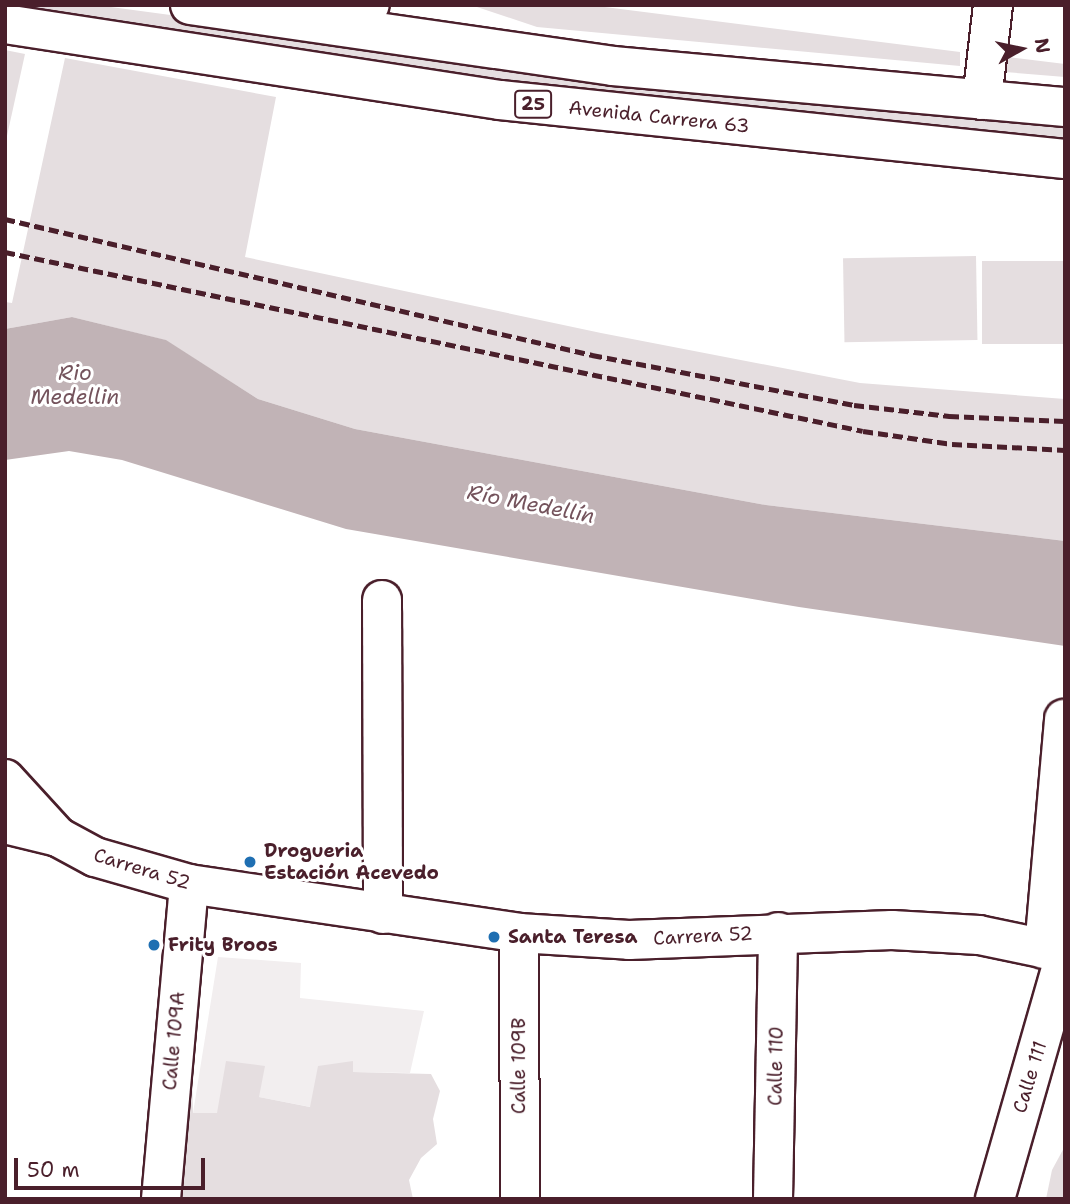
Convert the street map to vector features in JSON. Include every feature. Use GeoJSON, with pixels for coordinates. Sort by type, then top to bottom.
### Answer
{"type":"FeatureCollection","features":[{"type":"Feature","properties":{"kind":"main road"},"geometry":{"type":"LineString","coordinates":[[190,5],[613,66],[1065,107]]}},
{"type":"Feature","properties":{"kind":"main road"},"geometry":{"type":"LineString","coordinates":[[296,20],[370,5]]}},
{"type":"Feature","properties":{"kind":"main road"},"geometry":{"type":"LineString","coordinates":[[982,100],[993,5]]}},
{"type":"Feature","properties":{"kind":"main road","name":"Avenida Carrera 63"},"geometry":{"type":"LineString","coordinates":[[5,24],[500,100],[1065,159]]}},
{"type":"Feature","properties":{"kind":"main road"},"geometry":{"type":"LineString","coordinates":[[382,600],[383,914]]}},
{"type":"Feature","properties":{"kind":"main road","name":"Calle 111"},"geometry":{"type":"LineString","coordinates":[[995,1199],[1058,952],[1063,719]]}},
{"type":"Feature","properties":{"kind":"main road","name":"Carrera 52"},"geometry":{"type":"LineString","coordinates":[[5,779],[21,791],[58,837],[95,857],[189,884],[519,933],[629,940],[778,932],[892,930],[979,935],[1058,952]]}},
{"type":"Feature","properties":{"kind":"main road","name":"Carrera 52"},"geometry":{"type":"LineString","coordinates":[[7,833],[58,837]]}},
{"type":"Feature","properties":{"kind":"main road","name":"Calle 109A"},"geometry":{"type":"LineString","coordinates":[[161,1199],[189,884]]}},
{"type":"Feature","properties":{"kind":"main road","name":"Calle 110"},"geometry":{"type":"LineString","coordinates":[[773,1199],[778,932]]}},
{"type":"Feature","properties":{"kind":"main road","name":"Calle 109B"},"geometry":{"type":"LineString","coordinates":[[519,933],[520,1199]]}},
{"type":"Feature","properties":{"kind":"shaded area"},"geometry":{"type":"Polygon","coordinates":[[[5,5],[96,5],[527,63],[1065,117],[1065,145],[653,104],[5,9],[5,5]]]}},
{"type":"Feature","properties":{"kind":"shaded area"},"geometry":{"type":"Polygon","coordinates":[[[471,5],[589,5],[960,52],[960,66],[537,27],[471,5]]]}},
{"type":"Feature","properties":{"kind":"shaded area"},"geometry":{"type":"Polygon","coordinates":[[[5,50],[25,54],[5,145],[5,50]]]}},
{"type":"Feature","properties":{"kind":"shaded area"},"geometry":{"type":"Polygon","coordinates":[[[1007,57],[1065,64],[1065,77],[1005,72],[1007,57]]]}},
{"type":"Feature","properties":{"kind":"shaded area"},"geometry":{"type":"Polygon","coordinates":[[[65,58],[276,97],[245,257],[601,333],[860,383],[1065,399],[1065,541],[766,505],[355,429],[258,399],[165,340],[72,317],[5,329],[5,302],[12,303],[65,58]]]}},
{"type":"Feature","properties":{"kind":"shaded area"},"geometry":{"type":"Polygon","coordinates":[[[976,256],[977,340],[844,342],[843,258],[976,256]]]}},
{"type":"Feature","properties":{"kind":"shaded area"},"geometry":{"type":"Polygon","coordinates":[[[982,261],[1065,261],[1065,344],[982,344],[982,261]]]}},
{"type":"Feature","properties":{"kind":"shaded area"},"geometry":{"type":"Polygon","coordinates":[[[218,957],[301,963],[300,998],[424,1011],[410,1073],[353,1072],[353,1061],[311,1107],[259,1097],[217,1114],[193,1113],[218,957]]]}},
{"type":"Feature","properties":{"kind":"shaded area"},"geometry":{"type":"Polygon","coordinates":[[[190,995],[193,1113],[217,1113],[226,1061],[265,1066],[259,1097],[310,1107],[318,1066],[353,1061],[353,1072],[431,1074],[440,1091],[433,1119],[437,1144],[421,1158],[409,1180],[413,1199],[179,1199],[190,995]]]}},
{"type":"Feature","properties":{"kind":"shaded area"},"geometry":{"type":"Polygon","coordinates":[[[1065,1146],[1065,1199],[1046,1199],[1052,1170],[1065,1146]]]}},
{"type":"Feature","properties":{"kind":"water","name":"Rio Medellin"},"geometry":{"type":"Polygon","coordinates":[[[72,317],[166,340],[258,399],[355,429],[766,505],[1065,541],[1065,646],[799,607],[346,529],[122,460],[69,451],[5,460],[5,329],[72,317]]]}},
{"type":"Feature","properties":{"kind":"railway"},"geometry":{"type":"LineString","coordinates":[[5,219],[592,355],[854,405],[949,416],[1065,421]]}},
{"type":"Feature","properties":{"kind":"railway"},"geometry":{"type":"LineString","coordinates":[[5,252],[863,431],[952,444],[1065,450]]}},
{"type":"Feature","properties":{"kind":"place","name":"Drogueria Estación Acevedo"},"geometry":{"type":"Point","coordinates":[250,862]}},
{"type":"Feature","properties":{"kind":"place","name":"Santa Teresa"},"geometry":{"type":"Point","coordinates":[494,937]}},
{"type":"Feature","properties":{"kind":"place","name":"Frity Broos"},"geometry":{"type":"Point","coordinates":[154,945]}},
{"type":"Feature","properties":{"kind":"water label","name":"Río Medellín"},"geometry":{"type":"Point","coordinates":[531,504]}}]}
